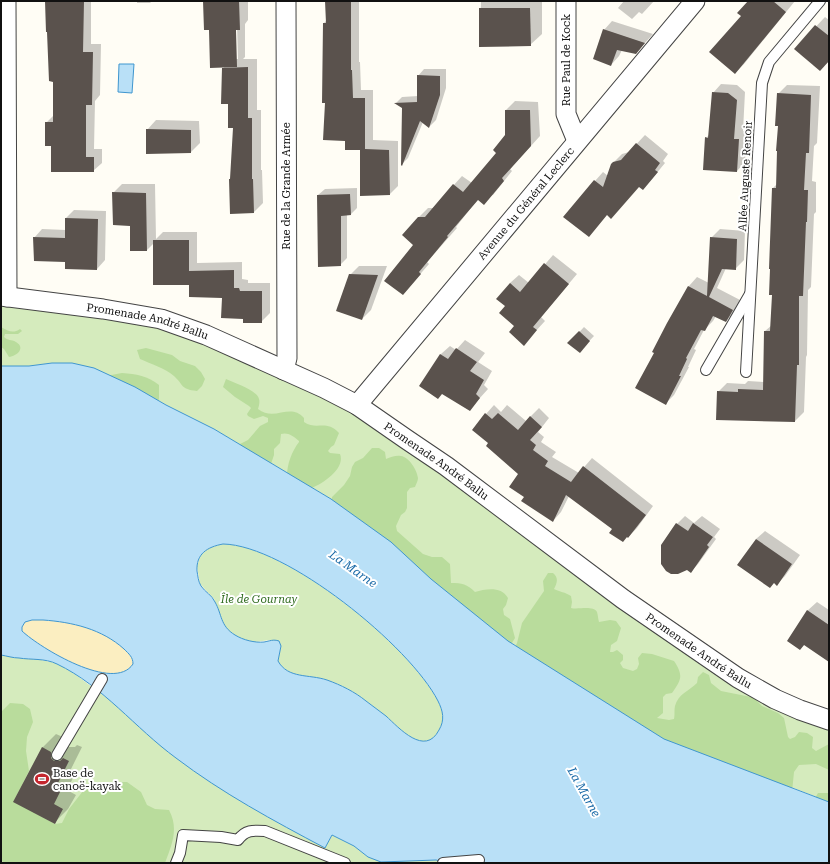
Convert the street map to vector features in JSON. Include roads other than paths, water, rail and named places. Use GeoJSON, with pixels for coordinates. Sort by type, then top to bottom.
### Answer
{"type":"FeatureCollection","features":[{"type":"Feature","properties":{"kind":"street"},"geometry":{"type":"LineString","coordinates":[[4,296],[6,1]]}},
{"type":"Feature","properties":{"kind":"street","name":"Rue de la Grande Armée"},"geometry":{"type":"LineString","coordinates":[[284,370],[287,358],[286,1]]}},
{"type":"Feature","properties":{"kind":"street","name":"Rue Paul de Kock"},"geometry":{"type":"LineString","coordinates":[[566,1],[566,114],[578,141]]}},
{"type":"Feature","properties":{"kind":"street","name":"Avenue du Général Leclerc"},"geometry":{"type":"LineString","coordinates":[[357,405],[695,1]]}},
{"type":"Feature","properties":{"kind":"street","name":"Promenade André Ballu"},"geometry":{"type":"LineString","coordinates":[[4,296],[103,309],[161,319],[199,332],[357,405],[446,466],[623,599],[705,656],[738,678],[775,699],[829,720]]}},
{"type":"Feature","properties":{"kind":"lane","name":"Allée Auguste Renoir"},"geometry":{"type":"LineString","coordinates":[[746,372],[762,83],[769,62],[820,1]]}},
{"type":"Feature","properties":{"kind":"lane"},"geometry":{"type":"LineString","coordinates":[[706,370],[751,293]]}},
{"type":"Feature","properties":{"kind":"lane"},"geometry":{"type":"LineString","coordinates":[[57,755],[102,679]]}},
{"type":"Feature","properties":{"kind":"lane"},"geometry":{"type":"LineString","coordinates":[[176,863],[180,853],[183,835],[221,836],[238,840],[241,835],[247,831],[256,830],[265,831],[345,863]]}},
{"type":"Feature","properties":{"kind":"lane"},"geometry":{"type":"LineString","coordinates":[[443,863],[479,860]]}},
{"type":"Feature","properties":{"kind":"water"},"geometry":{"type":"Polygon","coordinates":[[[119,64],[134,64],[132,93],[118,92],[119,64]]]}},
{"type":"Feature","properties":{"kind":"water","name":"La Marne"},"geometry":{"type":"Polygon","coordinates":[[[52,363],[72,363],[94,368],[135,387],[166,405],[214,429],[331,499],[391,542],[431,579],[508,641],[664,739],[829,802],[829,863],[449,863],[436,860],[381,862],[368,857],[354,846],[332,835],[325,848],[249,806],[194,771],[161,746],[104,696],[74,673],[48,661],[14,658],[1,655],[1,366],[29,366],[52,363]],[[223,544],[207,549],[204,552],[198,560],[197,571],[201,586],[214,600],[224,624],[230,631],[235,635],[253,642],[273,640],[279,641],[281,646],[278,661],[287,671],[327,680],[348,689],[386,716],[412,738],[420,741],[427,741],[433,738],[439,730],[443,719],[438,701],[423,679],[401,653],[374,627],[344,602],[279,561],[249,549],[223,544]],[[32,620],[25,622],[22,627],[22,631],[60,657],[94,671],[110,673],[124,672],[133,664],[128,652],[106,636],[76,625],[43,620],[32,620]]]}},
{"type":"Feature","properties":{"kind":"place","name":"Base de canoë-kayak"},"geometry":{"type":"Point","coordinates":[42,779]}},
{"type":"Feature","properties":{"kind":"park label","name":"Île de Gournay"},"geometry":{"type":"Point","coordinates":[259,599]}}]}
